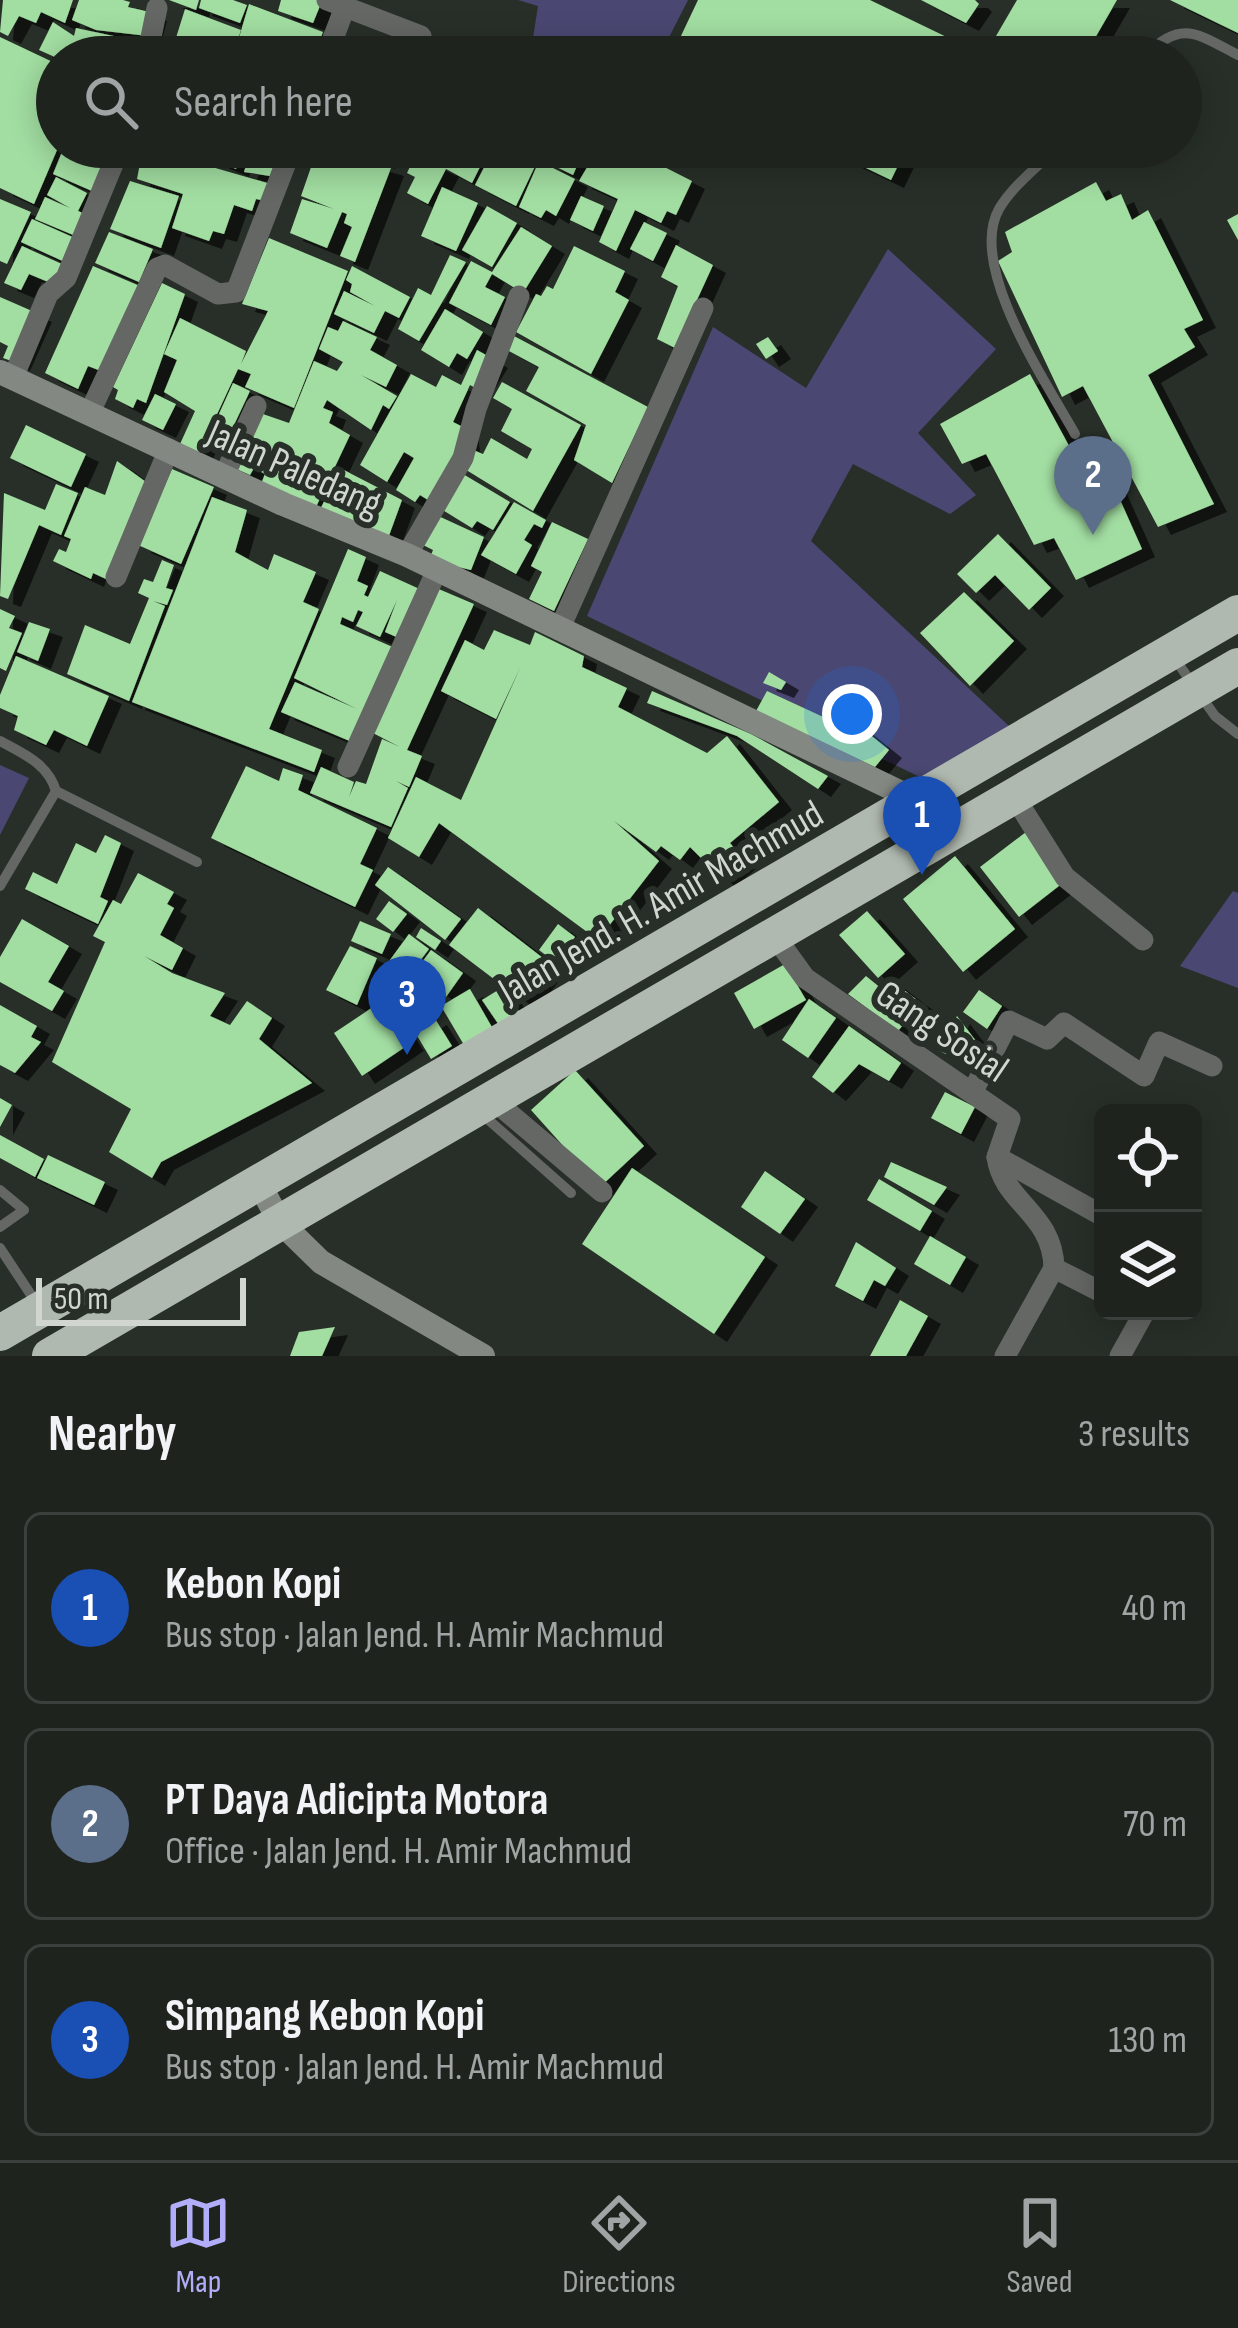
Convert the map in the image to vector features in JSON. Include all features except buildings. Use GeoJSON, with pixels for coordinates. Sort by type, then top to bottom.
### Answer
{"type":"FeatureCollection","features":[{"type":"Feature","properties":{"kind":"highway","name":"Jalan Jend. H. Amir Machmud"},"geometry":{"type":"LineString","coordinates":[[0,1333],[1238,613]]}},
{"type":"Feature","properties":{"kind":"highway"},"geometry":{"type":"LineString","coordinates":[[50,1356],[1238,666]]}},
{"type":"Feature","properties":{"kind":"street"},"geometry":{"type":"LineString","coordinates":[[134,0],[158,4],[151,36]]}},
{"type":"Feature","properties":{"kind":"street"},"geometry":{"type":"LineString","coordinates":[[330,36],[336,4],[421,36]]}},
{"type":"Feature","properties":{"kind":"street"},"geometry":{"type":"LineString","coordinates":[[6,375],[48,294],[66,278],[111,168]]}},
{"type":"Feature","properties":{"kind":"street"},"geometry":{"type":"LineString","coordinates":[[88,413],[157,268],[165,265],[218,294],[236,292],[284,168]]}},
{"type":"Feature","properties":{"kind":"street"},"geometry":{"type":"LineString","coordinates":[[407,555],[463,458],[476,409],[519,296]]}},
{"type":"Feature","properties":{"kind":"street"},"geometry":{"type":"LineString","coordinates":[[559,630],[703,308]]}},
{"type":"Feature","properties":{"kind":"street","name":"Jalan Paledang"},"geometry":{"type":"LineString","coordinates":[[6,375],[407,555],[916,800]]}},
{"type":"Feature","properties":{"kind":"street"},"geometry":{"type":"LineString","coordinates":[[224,476],[256,406]]}},
{"type":"Feature","properties":{"kind":"street"},"geometry":{"type":"LineString","coordinates":[[116,577],[170,449]]}},
{"type":"Feature","properties":{"kind":"street"},"geometry":{"type":"LineString","coordinates":[[348,767],[437,570]]}},
{"type":"Feature","properties":{"kind":"street"},"geometry":{"type":"LineString","coordinates":[[1014,796],[1065,877],[1143,940]]}},
{"type":"Feature","properties":{"kind":"street","name":"Gang Sosial"},"geometry":{"type":"LineString","coordinates":[[774,935],[805,978],[1010,1119],[997,1157]]}},
{"type":"Feature","properties":{"kind":"street"},"geometry":{"type":"LineString","coordinates":[[974,1091],[1009,1021],[1047,1039],[1064,1023],[1144,1076],[1159,1042],[1212,1066]]}},
{"type":"Feature","properties":{"kind":"street"},"geometry":{"type":"LineString","coordinates":[[484,1103],[602,1192]]}},
{"type":"Feature","properties":{"kind":"street"},"geometry":{"type":"LineString","coordinates":[[997,1157],[1096,1212]]}},
{"type":"Feature","properties":{"kind":"street"},"geometry":{"type":"LineString","coordinates":[[997,1157],[999,1174],[1034,1210],[1054,1246],[1054,1268],[1005,1356]]}},
{"type":"Feature","properties":{"kind":"street"},"geometry":{"type":"LineString","coordinates":[[260,1184],[279,1221],[320,1262],[483,1356]]}},
{"type":"Feature","properties":{"kind":"street"},"geometry":{"type":"LineString","coordinates":[[1054,1268],[1094,1288]]}},
{"type":"Feature","properties":{"kind":"street"},"geometry":{"type":"LineString","coordinates":[[1120,1356],[1140,1320]]}},
{"type":"Feature","properties":{"kind":"lane"},"geometry":{"type":"LineString","coordinates":[[1164,36],[1186,32],[1195,36]]}},
{"type":"Feature","properties":{"kind":"lane"},"geometry":{"type":"LineString","coordinates":[[1202,39],[1238,56]]}},
{"type":"Feature","properties":{"kind":"lane"},"geometry":{"type":"LineString","coordinates":[[1037,168],[1000,207],[990,235],[1003,293],[1075,434]]}},
{"type":"Feature","properties":{"kind":"lane"},"geometry":{"type":"LineString","coordinates":[[1170,652],[1215,716],[1238,734]]}},
{"type":"Feature","properties":{"kind":"lane"},"geometry":{"type":"LineString","coordinates":[[0,741],[36,761],[52,776],[56,791],[0,886]]}},
{"type":"Feature","properties":{"kind":"lane"},"geometry":{"type":"LineString","coordinates":[[56,791],[197,862]]}},
{"type":"Feature","properties":{"kind":"lane"},"geometry":{"type":"LineString","coordinates":[[484,1103],[571,1193]]}},
{"type":"Feature","properties":{"kind":"lane"},"geometry":{"type":"LineString","coordinates":[[0,1190],[24,1210],[0,1227]]}},
{"type":"Feature","properties":{"kind":"lane"},"geometry":{"type":"LineString","coordinates":[[0,1248],[40,1310]]}},
{"type":"Feature","properties":{"kind":"shaded area"},"geometry":{"type":"Polygon","coordinates":[[[518,0],[688,0],[670,36],[533,36],[538,6],[518,0]]]}},
{"type":"Feature","properties":{"kind":"shaded area"},"geometry":{"type":"Polygon","coordinates":[[[888,249],[996,349],[918,433],[976,495],[950,514],[853,464],[811,541],[1009,726],[924,779],[587,616],[713,327],[806,388],[888,249]]]}},
{"type":"Feature","properties":{"kind":"shaded area"},"geometry":{"type":"Polygon","coordinates":[[[0,765],[29,778],[0,835],[0,765]]]}},
{"type":"Feature","properties":{"kind":"shaded area"},"geometry":{"type":"Polygon","coordinates":[[[1233,891],[1238,893],[1238,988],[1180,966],[1233,891]]]}},
{"type":"Feature","properties":{"kind":"place","name":"PT Daya Adicipta Motora"},"geometry":{"type":"Point","coordinates":[1093,535]}},
{"type":"Feature","properties":{"kind":"place","name":"Kebon Kopi"},"geometry":{"type":"Point","coordinates":[922,875]}},
{"type":"Feature","properties":{"kind":"place","name":"Simpang Kebon Kopi"},"geometry":{"type":"Point","coordinates":[407,1055]}}]}
